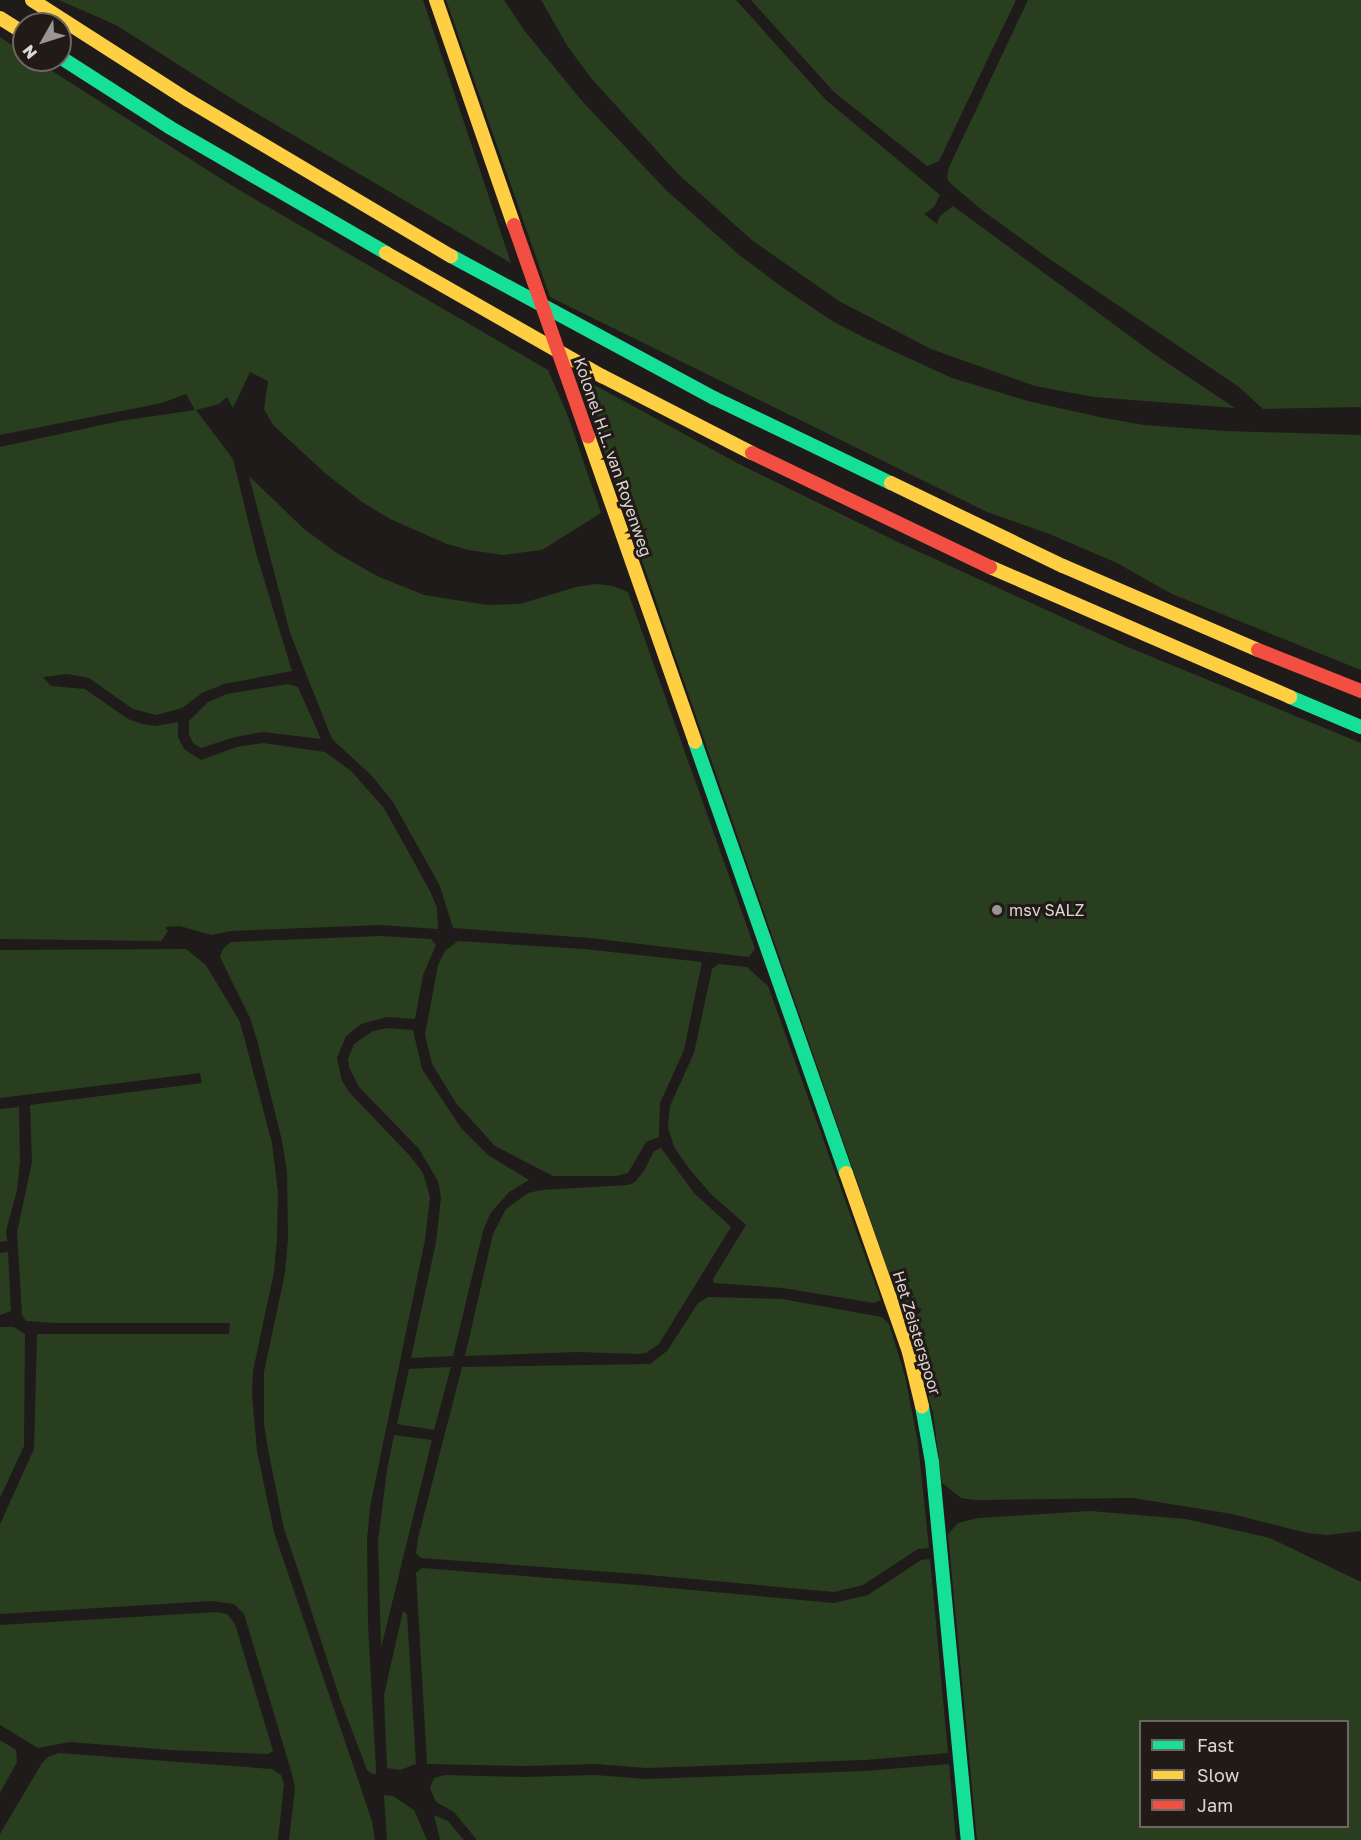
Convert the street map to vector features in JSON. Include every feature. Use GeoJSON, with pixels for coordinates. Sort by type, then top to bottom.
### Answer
{"type":"FeatureCollection","features":[{"type":"Feature","properties":{"kind":"main road"},"geometry":{"type":"LineString","coordinates":[[32,0],[188,100],[354,201],[482,274],[714,398],[1063,566],[1241,643],[1361,690]]}},
{"type":"Feature","properties":{"kind":"main road","name":"Kolonel H.L. van Royenweg"},"geometry":{"type":"LineString","coordinates":[[436,0],[759,925]]}},
{"type":"Feature","properties":{"kind":"main road"},"geometry":{"type":"LineString","coordinates":[[72,65],[169,127],[346,232],[602,376],[792,474],[1050,595],[1361,727]]}},
{"type":"Feature","properties":{"kind":"main road","name":"Het Zeisterspoor"},"geometry":{"type":"LineString","coordinates":[[759,925],[918,1386],[932,1462],[968,1840]]}},
{"type":"Feature","properties":{"kind":"green space"},"geometry":{"type":"Polygon","coordinates":[[[59,0],[423,0],[511,263],[237,102],[116,25],[59,0]]]}},
{"type":"Feature","properties":{"kind":"green space"},"geometry":{"type":"Polygon","coordinates":[[[446,0],[504,0],[524,30],[582,101],[666,190],[738,254],[782,287],[832,321],[867,339],[952,378],[1028,401],[1104,418],[1144,425],[1225,431],[1361,435],[1361,670],[1172,594],[1117,563],[1047,533],[987,512],[550,297],[446,0]]]}},
{"type":"Feature","properties":{"kind":"green space"},"geometry":{"type":"Polygon","coordinates":[[[541,0],[736,0],[826,100],[940,195],[934,207],[924,214],[937,224],[940,216],[953,206],[1157,356],[1235,408],[1094,397],[1035,386],[931,349],[839,301],[753,241],[678,174],[591,78],[568,47],[541,0]]]}},
{"type":"Feature","properties":{"kind":"green space"},"geometry":{"type":"Polygon","coordinates":[[[751,0],[1016,0],[939,161],[927,166],[834,92],[751,0]]]}},
{"type":"Feature","properties":{"kind":"green space"},"geometry":{"type":"Polygon","coordinates":[[[1028,0],[1361,0],[1361,407],[1263,409],[1239,387],[1048,258],[983,211],[950,183],[947,178],[949,167],[1028,0]]]}},
{"type":"Feature","properties":{"kind":"green space"},"geometry":{"type":"Polygon","coordinates":[[[0,37],[12,45],[12,72],[54,72],[234,187],[548,370],[568,416],[601,513],[542,550],[503,555],[447,544],[390,519],[362,502],[325,473],[273,425],[264,409],[268,381],[250,372],[233,408],[227,397],[219,404],[196,410],[233,459],[256,553],[292,671],[224,684],[202,693],[182,708],[156,715],[133,709],[89,678],[67,674],[43,677],[51,686],[85,689],[128,719],[142,724],[156,726],[178,722],[178,737],[184,749],[201,760],[237,747],[263,743],[325,752],[351,771],[384,808],[430,891],[437,908],[438,929],[380,925],[231,931],[211,935],[180,926],[165,927],[168,931],[161,941],[0,939],[0,447],[120,421],[195,410],[186,394],[162,403],[0,435],[0,37]]]}},
{"type":"Feature","properties":{"kind":"green space"},"geometry":{"type":"Polygon","coordinates":[[[578,376],[737,463],[902,544],[1123,645],[1361,743],[1361,1531],[1327,1535],[1307,1533],[1232,1514],[1133,1498],[975,1500],[961,1498],[942,1483],[933,1413],[909,1327],[922,1309],[899,1302],[578,376]]]}},
{"type":"Feature","properties":{"kind":"green space"},"geometry":{"type":"Polygon","coordinates":[[[249,476],[303,528],[335,552],[377,576],[424,595],[487,605],[520,604],[576,587],[596,584],[613,586],[628,592],[755,949],[749,957],[590,938],[453,928],[440,886],[393,802],[372,776],[332,739],[290,633],[249,476]]]}},
{"type":"Feature","properties":{"kind":"green space"},"geometry":{"type":"Polygon","coordinates":[[[288,684],[298,687],[321,739],[263,732],[235,737],[201,748],[193,743],[189,734],[189,721],[208,702],[227,694],[288,684]]]}},
{"type":"Feature","properties":{"kind":"green space"},"geometry":{"type":"Polygon","coordinates":[[[380,936],[431,939],[436,945],[423,975],[415,1019],[387,1017],[361,1024],[346,1036],[337,1058],[342,1081],[350,1093],[410,1156],[423,1173],[430,1197],[425,1240],[370,1507],[367,1540],[368,1624],[376,1770],[376,1774],[372,1774],[367,1770],[340,1699],[284,1529],[268,1449],[264,1424],[264,1372],[285,1273],[288,1239],[287,1172],[282,1141],[257,1040],[250,1018],[220,957],[223,949],[231,942],[380,936]]]}},
{"type":"Feature","properties":{"kind":"green space"},"geometry":{"type":"Polygon","coordinates":[[[458,941],[584,949],[702,962],[684,1050],[660,1103],[659,1137],[646,1142],[628,1173],[616,1176],[553,1176],[495,1146],[456,1103],[432,1064],[425,1035],[438,965],[445,951],[458,941]]]}},
{"type":"Feature","properties":{"kind":"green space"},"geometry":{"type":"Polygon","coordinates":[[[186,949],[206,965],[240,1022],[272,1143],[278,1193],[277,1239],[274,1272],[253,1371],[252,1394],[257,1451],[274,1532],[372,1821],[375,1840],[289,1840],[295,1788],[292,1774],[244,1614],[234,1604],[211,1601],[0,1614],[0,1524],[34,1449],[37,1334],[229,1334],[230,1323],[55,1323],[26,1321],[22,1315],[17,1232],[32,1162],[30,1105],[202,1083],[200,1073],[0,1098],[0,950],[186,949]]]}},
{"type":"Feature","properties":{"kind":"green space"},"geometry":{"type":"Polygon","coordinates":[[[718,964],[747,967],[768,986],[881,1300],[874,1303],[783,1288],[714,1283],[713,1279],[746,1225],[711,1194],[690,1170],[674,1147],[668,1127],[670,1106],[694,1053],[712,969],[718,964]]]}},
{"type":"Feature","properties":{"kind":"green space"},"geometry":{"type":"Polygon","coordinates":[[[388,1028],[413,1030],[422,1069],[461,1128],[488,1155],[529,1180],[509,1192],[490,1214],[483,1231],[453,1356],[411,1358],[436,1242],[441,1197],[438,1181],[419,1149],[359,1087],[349,1067],[348,1059],[354,1044],[373,1031],[388,1028]]]}},
{"type":"Feature","properties":{"kind":"green space"},"geometry":{"type":"Polygon","coordinates":[[[19,1107],[20,1161],[17,1190],[6,1231],[7,1241],[0,1242],[0,1109],[19,1107]]]}},
{"type":"Feature","properties":{"kind":"green space"},"geometry":{"type":"Polygon","coordinates":[[[661,1148],[694,1193],[731,1227],[659,1344],[646,1353],[638,1354],[578,1352],[465,1356],[493,1234],[506,1209],[528,1193],[541,1190],[628,1185],[635,1182],[644,1171],[654,1151],[661,1148]]]}},
{"type":"Feature","properties":{"kind":"green space"},"geometry":{"type":"Polygon","coordinates":[[[8,1252],[11,1311],[0,1315],[0,1253],[8,1252]]]}},
{"type":"Feature","properties":{"kind":"green space"},"geometry":{"type":"Polygon","coordinates":[[[708,1297],[782,1299],[882,1317],[889,1324],[905,1376],[918,1443],[929,1548],[918,1549],[863,1585],[834,1592],[638,1574],[421,1558],[416,1553],[462,1367],[650,1364],[667,1351],[698,1303],[708,1297]]]}},
{"type":"Feature","properties":{"kind":"green space"},"geometry":{"type":"Polygon","coordinates":[[[0,1327],[14,1327],[25,1334],[24,1446],[0,1498],[0,1327]]]}},
{"type":"Feature","properties":{"kind":"green space"},"geometry":{"type":"Polygon","coordinates":[[[451,1367],[434,1430],[397,1424],[409,1369],[451,1367]]]}},
{"type":"Feature","properties":{"kind":"green space"},"geometry":{"type":"Polygon","coordinates":[[[394,1435],[432,1440],[381,1648],[378,1541],[394,1435]]]}},
{"type":"Feature","properties":{"kind":"green space"},"geometry":{"type":"Polygon","coordinates":[[[1090,1511],[1186,1519],[1270,1538],[1361,1582],[1361,1840],[977,1840],[948,1534],[958,1523],[978,1518],[1090,1511]]]}},
{"type":"Feature","properties":{"kind":"green space"},"geometry":{"type":"Polygon","coordinates":[[[930,1559],[948,1753],[865,1760],[646,1768],[596,1764],[524,1766],[427,1764],[416,1573],[422,1568],[834,1603],[868,1595],[921,1560],[930,1559]]]}},
{"type":"Feature","properties":{"kind":"green space"},"geometry":{"type":"Polygon","coordinates":[[[403,1611],[407,1614],[416,1764],[400,1770],[387,1768],[384,1695],[403,1611]]]}},
{"type":"Feature","properties":{"kind":"green space"},"geometry":{"type":"Polygon","coordinates":[[[217,1612],[227,1614],[235,1624],[273,1751],[268,1754],[170,1750],[70,1742],[38,1748],[0,1725],[0,1625],[217,1612]]]}},
{"type":"Feature","properties":{"kind":"green space"},"geometry":{"type":"Polygon","coordinates":[[[0,1740],[16,1750],[17,1762],[0,1793],[0,1740]]]}},
{"type":"Feature","properties":{"kind":"green space"},"geometry":{"type":"Polygon","coordinates":[[[59,1753],[272,1769],[281,1775],[284,1784],[278,1840],[0,1840],[0,1834],[42,1763],[48,1757],[59,1753]]]}},
{"type":"Feature","properties":{"kind":"green space"},"geometry":{"type":"Polygon","coordinates":[[[949,1764],[956,1840],[477,1840],[454,1812],[436,1802],[430,1788],[434,1778],[445,1775],[524,1777],[595,1775],[646,1779],[865,1771],[949,1764]]]}},
{"type":"Feature","properties":{"kind":"green space"},"geometry":{"type":"Polygon","coordinates":[[[384,1795],[393,1796],[414,1810],[427,1840],[387,1840],[384,1795]]]}},
{"type":"Feature","properties":{"kind":"green space"},"geometry":{"type":"Polygon","coordinates":[[[434,1815],[448,1821],[464,1840],[440,1840],[434,1815]]]}},
{"type":"Feature","properties":{"kind":"traffic: fast"},"geometry":{"type":"LineString","coordinates":[[72,65],[169,127],[386,253]]}},
{"type":"Feature","properties":{"kind":"traffic: fast"},"geometry":{"type":"LineString","coordinates":[[451,256],[714,398],[891,483]]}},
{"type":"Feature","properties":{"kind":"traffic: fast"},"geometry":{"type":"LineString","coordinates":[[1290,697],[1361,727]]}},
{"type":"Feature","properties":{"kind":"traffic: fast"},"geometry":{"type":"LineString","coordinates":[[695,742],[846,1173]]}},
{"type":"Feature","properties":{"kind":"traffic: fast"},"geometry":{"type":"LineString","coordinates":[[922,1406],[932,1462],[968,1840]]}},
{"type":"Feature","properties":{"kind":"traffic: slow"},"geometry":{"type":"LineString","coordinates":[[32,0],[188,100],[451,256]]}},
{"type":"Feature","properties":{"kind":"traffic: slow"},"geometry":{"type":"LineString","coordinates":[[436,0],[514,225]]}},
{"type":"Feature","properties":{"kind":"traffic: slow"},"geometry":{"type":"LineString","coordinates":[[0,18],[12,26]]}},
{"type":"Feature","properties":{"kind":"traffic: slow"},"geometry":{"type":"LineString","coordinates":[[386,253],[602,376],[752,453]]}},
{"type":"Feature","properties":{"kind":"traffic: slow"},"geometry":{"type":"LineString","coordinates":[[588,436],[695,742]]}},
{"type":"Feature","properties":{"kind":"traffic: slow"},"geometry":{"type":"LineString","coordinates":[[891,483],[1063,566],[1258,650]]}},
{"type":"Feature","properties":{"kind":"traffic: slow"},"geometry":{"type":"LineString","coordinates":[[990,567],[1290,697]]}},
{"type":"Feature","properties":{"kind":"traffic: slow"},"geometry":{"type":"LineString","coordinates":[[846,1173],[909,1352],[922,1406]]}},
{"type":"Feature","properties":{"kind":"traffic: jam"},"geometry":{"type":"LineString","coordinates":[[514,225],[588,436]]}},
{"type":"Feature","properties":{"kind":"traffic: jam"},"geometry":{"type":"LineString","coordinates":[[752,453],[990,567]]}},
{"type":"Feature","properties":{"kind":"traffic: jam"},"geometry":{"type":"LineString","coordinates":[[1258,650],[1361,691]]}},
{"type":"Feature","properties":{"kind":"place","name":"msv SALZ"},"geometry":{"type":"Point","coordinates":[997,910]}}]}
